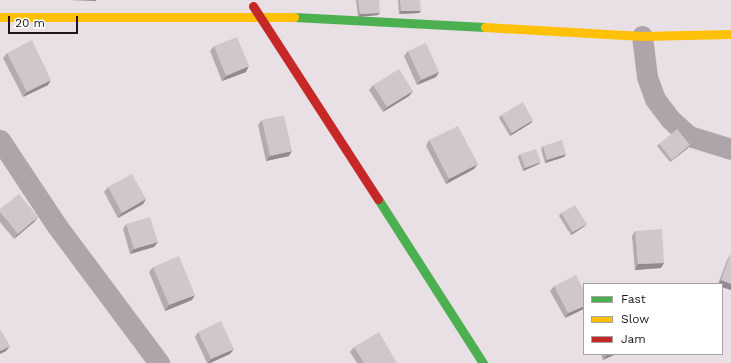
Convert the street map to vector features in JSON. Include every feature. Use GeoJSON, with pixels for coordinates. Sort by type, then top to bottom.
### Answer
{"type":"FeatureCollection","features":[{"type":"Feature","properties":{"kind":"street"},"geometry":{"type":"LineString","coordinates":[[250,0],[258,15],[483,363]]}},
{"type":"Feature","properties":{"kind":"street"},"geometry":{"type":"LineString","coordinates":[[0,17],[258,15],[642,36],[731,34]]}},
{"type":"Feature","properties":{"kind":"street"},"geometry":{"type":"LineString","coordinates":[[642,36],[647,77],[655,99],[670,120],[689,136],[731,149]]}},
{"type":"Feature","properties":{"kind":"street"},"geometry":{"type":"LineString","coordinates":[[0,140],[57,226],[159,363]]}},
{"type":"Feature","properties":{"kind":"building"},"geometry":{"type":"Polygon","coordinates":[[[358,0],[379,0],[380,13],[360,14],[358,0]]]}},
{"type":"Feature","properties":{"kind":"building"},"geometry":{"type":"Polygon","coordinates":[[[400,0],[420,0],[421,11],[401,11],[400,0]]]}},
{"type":"Feature","properties":{"kind":"building"},"geometry":{"type":"Polygon","coordinates":[[[237,37],[249,66],[226,76],[214,46],[237,37]]]}},
{"type":"Feature","properties":{"kind":"building"},"geometry":{"type":"Polygon","coordinates":[[[32,40],[51,80],[27,92],[7,53],[32,40]]]}},
{"type":"Feature","properties":{"kind":"building"},"geometry":{"type":"Polygon","coordinates":[[[426,43],[439,72],[421,80],[408,51],[426,43]]]}},
{"type":"Feature","properties":{"kind":"building"},"geometry":{"type":"Polygon","coordinates":[[[399,69],[413,91],[387,107],[373,85],[399,69]]]}},
{"type":"Feature","properties":{"kind":"building"},"geometry":{"type":"Polygon","coordinates":[[[523,102],[533,120],[512,133],[501,115],[523,102]]]}},
{"type":"Feature","properties":{"kind":"building"},"geometry":{"type":"Polygon","coordinates":[[[284,115],[292,151],[270,156],[262,120],[284,115]]]}},
{"type":"Feature","properties":{"kind":"building"},"geometry":{"type":"Polygon","coordinates":[[[458,126],[478,164],[449,179],[429,140],[458,126]]]}},
{"type":"Feature","properties":{"kind":"building"},"geometry":{"type":"Polygon","coordinates":[[[677,129],[690,145],[672,160],[659,144],[677,129]]]}},
{"type":"Feature","properties":{"kind":"building"},"geometry":{"type":"Polygon","coordinates":[[[562,140],[566,154],[547,160],[543,146],[562,140]]]}},
{"type":"Feature","properties":{"kind":"building"},"geometry":{"type":"Polygon","coordinates":[[[536,149],[541,162],[525,168],[520,154],[536,149]]]}},
{"type":"Feature","properties":{"kind":"building"},"geometry":{"type":"Polygon","coordinates":[[[132,174],[146,199],[122,213],[108,187],[132,174]]]}},
{"type":"Feature","properties":{"kind":"building"},"geometry":{"type":"Polygon","coordinates":[[[19,194],[38,217],[18,234],[0,212],[0,209],[19,194]]]}},
{"type":"Feature","properties":{"kind":"building"},"geometry":{"type":"Polygon","coordinates":[[[575,205],[587,224],[573,232],[561,213],[575,205]]]}},
{"type":"Feature","properties":{"kind":"building"},"geometry":{"type":"Polygon","coordinates":[[[150,217],[158,242],[134,249],[126,224],[150,217]]]}},
{"type":"Feature","properties":{"kind":"building"},"geometry":{"type":"Polygon","coordinates":[[[662,229],[664,263],[638,264],[635,231],[662,229]]]}},
{"type":"Feature","properties":{"kind":"building"},"geometry":{"type":"Polygon","coordinates":[[[731,255],[731,284],[721,280],[731,255]]]}},
{"type":"Feature","properties":{"kind":"building"},"geometry":{"type":"Polygon","coordinates":[[[179,256],[195,295],[169,305],[153,267],[179,256]]]}},
{"type":"Feature","properties":{"kind":"building"},"geometry":{"type":"Polygon","coordinates":[[[576,275],[583,289],[583,306],[568,313],[554,286],[576,275]]]}},
{"type":"Feature","properties":{"kind":"building"},"geometry":{"type":"Polygon","coordinates":[[[221,321],[234,349],[211,359],[198,332],[221,321]]]}},
{"type":"Feature","properties":{"kind":"building"},"geometry":{"type":"Polygon","coordinates":[[[0,329],[10,346],[0,351],[0,329]]]}},
{"type":"Feature","properties":{"kind":"building"},"geometry":{"type":"Polygon","coordinates":[[[379,332],[397,363],[364,363],[354,347],[379,332]]]}},
{"type":"Feature","properties":{"kind":"traffic: fast"},"geometry":{"type":"LineString","coordinates":[[294,17],[485,27]]}},
{"type":"Feature","properties":{"kind":"traffic: fast"},"geometry":{"type":"LineString","coordinates":[[378,199],[483,363]]}},
{"type":"Feature","properties":{"kind":"traffic: slow"},"geometry":{"type":"LineString","coordinates":[[0,17],[294,17]]}},
{"type":"Feature","properties":{"kind":"traffic: slow"},"geometry":{"type":"LineString","coordinates":[[485,27],[642,36],[731,34]]}},
{"type":"Feature","properties":{"kind":"traffic: jam"},"geometry":{"type":"LineString","coordinates":[[253,6],[378,199]]}}]}
